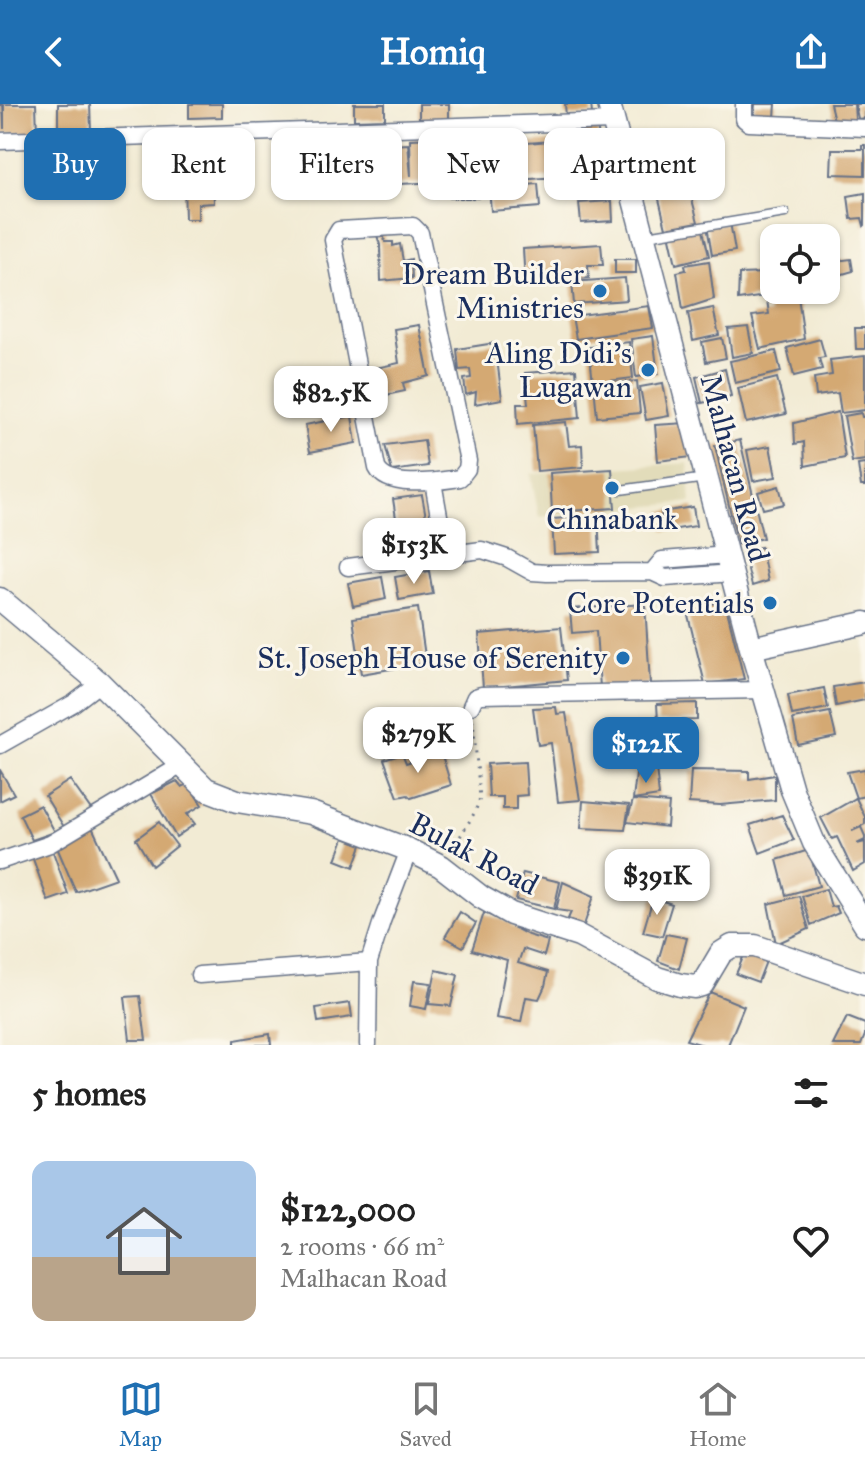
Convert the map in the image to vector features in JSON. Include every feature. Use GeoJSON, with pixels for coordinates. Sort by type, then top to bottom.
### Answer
{"type":"FeatureCollection","features":[{"type":"Feature","properties":{"kind":"street"},"geometry":{"type":"LineString","coordinates":[[744,104],[744,119],[749,123],[865,128]]}},
{"type":"Feature","properties":{"kind":"street"},"geometry":{"type":"LineString","coordinates":[[0,141],[611,113]]}},
{"type":"Feature","properties":{"kind":"street","name":"Malhacan Road"},"geometry":{"type":"LineString","coordinates":[[611,113],[751,648],[792,790],[814,843],[865,925]]}},
{"type":"Feature","properties":{"kind":"street"},"geometry":{"type":"LineString","coordinates":[[413,226],[420,233],[468,461],[467,469],[460,478],[433,482],[389,481],[377,468],[333,240],[339,230],[413,226]]}},
{"type":"Feature","properties":{"kind":"street"},"geometry":{"type":"LineString","coordinates":[[433,482],[446,555]]}},
{"type":"Feature","properties":{"kind":"street"},"geometry":{"type":"LineString","coordinates":[[348,567],[482,550],[507,558],[532,572],[547,573],[652,572],[665,578],[731,564]]}},
{"type":"Feature","properties":{"kind":"street","name":"Bulak Road"},"geometry":{"type":"LineString","coordinates":[[0,599],[100,683],[206,789],[237,801],[311,813],[409,850],[441,866],[481,897],[511,914],[579,936],[657,978],[680,985],[702,985],[721,953],[732,946],[743,945],[755,946],[865,984]]}},
{"type":"Feature","properties":{"kind":"street"},"geometry":{"type":"LineString","coordinates":[[751,648],[865,623]]}},
{"type":"Feature","properties":{"kind":"street"},"geometry":{"type":"LineString","coordinates":[[0,745],[74,703],[100,683]]}},
{"type":"Feature","properties":{"kind":"street"},"geometry":{"type":"LineString","coordinates":[[471,706],[475,697],[481,695],[764,690]]}},
{"type":"Feature","properties":{"kind":"street"},"geometry":{"type":"LineString","coordinates":[[0,861],[50,844],[180,766]]}},
{"type":"Feature","properties":{"kind":"street"},"geometry":{"type":"LineString","coordinates":[[368,1045],[369,962],[409,850]]}},
{"type":"Feature","properties":{"kind":"street"},"geometry":{"type":"LineString","coordinates":[[199,975],[369,962]]}},
{"type":"Feature","properties":{"kind":"lane"},"geometry":{"type":"LineString","coordinates":[[643,237],[785,213]]}},
{"type":"Feature","properties":{"kind":"lane"},"geometry":{"type":"LineString","coordinates":[[620,490],[706,478]]}},
{"type":"Feature","properties":{"kind":"path"},"geometry":{"type":"LineString","coordinates":[[441,866],[468,826],[480,798],[471,706]]}},
{"type":"Feature","properties":{"kind":"shaded area","name":"Chinabank"},"geometry":{"type":"Polygon","coordinates":[[[688,463],[691,502],[539,517],[531,474],[688,463]]]}},
{"type":"Feature","properties":{"kind":"building"},"geometry":{"type":"Polygon","coordinates":[[[0,104],[3,104],[4,129],[4,104],[36,104],[37,128],[24,128],[24,133],[0,133],[0,104]]]}},
{"type":"Feature","properties":{"kind":"building"},"geometry":{"type":"Polygon","coordinates":[[[58,104],[90,104],[91,128],[58,128],[58,104]]]}},
{"type":"Feature","properties":{"kind":"building"},"geometry":{"type":"Polygon","coordinates":[[[189,104],[222,104],[222,117],[189,118],[189,104]]]}},
{"type":"Feature","properties":{"kind":"building"},"geometry":{"type":"Polygon","coordinates":[[[354,104],[385,104],[385,119],[354,120],[354,104]]]}},
{"type":"Feature","properties":{"kind":"building"},"geometry":{"type":"Polygon","coordinates":[[[419,104],[449,104],[449,120],[419,120],[419,104]]]}},
{"type":"Feature","properties":{"kind":"building"},"geometry":{"type":"Polygon","coordinates":[[[565,104],[591,104],[592,114],[566,116],[565,104]]]}},
{"type":"Feature","properties":{"kind":"building"},"geometry":{"type":"Polygon","coordinates":[[[755,104],[776,104],[775,117],[754,116],[755,104]]]}},
{"type":"Feature","properties":{"kind":"building"},"geometry":{"type":"Polygon","coordinates":[[[830,104],[854,104],[855,120],[834,120],[830,104]]]}},
{"type":"Feature","properties":{"kind":"building"},"geometry":{"type":"Polygon","coordinates":[[[855,104],[865,104],[865,118],[858,119],[855,104]]]}},
{"type":"Feature","properties":{"kind":"building"},"geometry":{"type":"Polygon","coordinates":[[[410,139],[418,139],[418,183],[402,184],[402,144],[408,144],[411,176],[410,139]]]}},
{"type":"Feature","properties":{"kind":"building"},"geometry":{"type":"Polygon","coordinates":[[[544,142],[544,178],[528,179],[528,143],[544,142]]]}},
{"type":"Feature","properties":{"kind":"building"},"geometry":{"type":"Polygon","coordinates":[[[865,145],[865,175],[831,174],[832,149],[862,149],[865,145]]]}},
{"type":"Feature","properties":{"kind":"building"},"geometry":{"type":"Polygon","coordinates":[[[538,184],[540,207],[491,211],[490,200],[528,200],[528,185],[538,184]]]}},
{"type":"Feature","properties":{"kind":"building"},"geometry":{"type":"Polygon","coordinates":[[[865,193],[864,226],[862,218],[851,219],[848,196],[865,193]]]}},
{"type":"Feature","properties":{"kind":"building"},"geometry":{"type":"Polygon","coordinates":[[[184,200],[214,200],[214,203],[198,204],[198,219],[185,219],[184,200]]]}},
{"type":"Feature","properties":{"kind":"building"},"geometry":{"type":"Polygon","coordinates":[[[659,200],[692,200],[698,222],[666,228],[659,200]]]}},
{"type":"Feature","properties":{"kind":"building"},"geometry":{"type":"Polygon","coordinates":[[[612,201],[613,221],[581,223],[579,203],[612,201]]]}},
{"type":"Feature","properties":{"kind":"building"},"geometry":{"type":"Polygon","coordinates":[[[730,222],[735,251],[712,255],[707,226],[730,222]]]}},
{"type":"Feature","properties":{"kind":"building"},"geometry":{"type":"Polygon","coordinates":[[[702,226],[709,256],[676,264],[669,233],[702,226]]]}},
{"type":"Feature","properties":{"kind":"building"},"geometry":{"type":"Polygon","coordinates":[[[376,232],[383,232],[385,242],[393,242],[393,246],[400,244],[403,261],[411,259],[412,278],[381,281],[380,245],[376,232]]]}},
{"type":"Feature","properties":{"kind":"building"},"geometry":{"type":"Polygon","coordinates":[[[601,244],[603,265],[588,265],[589,278],[525,283],[523,249],[601,244]]]}},
{"type":"Feature","properties":{"kind":"building"},"geometry":{"type":"Polygon","coordinates":[[[615,259],[636,259],[636,273],[615,273],[615,259]]]}},
{"type":"Feature","properties":{"kind":"building"},"geometry":{"type":"Polygon","coordinates":[[[851,259],[853,271],[840,275],[840,260],[851,259]]]}},
{"type":"Feature","properties":{"kind":"building"},"geometry":{"type":"Polygon","coordinates":[[[709,261],[714,299],[683,309],[677,272],[686,270],[685,265],[709,261]]]}},
{"type":"Feature","properties":{"kind":"building"},"geometry":{"type":"Polygon","coordinates":[[[760,273],[760,297],[738,300],[739,274],[760,273]]]}},
{"type":"Feature","properties":{"kind":"building"},"geometry":{"type":"Polygon","coordinates":[[[625,278],[627,300],[574,304],[572,282],[625,278]]]}},
{"type":"Feature","properties":{"kind":"building"},"geometry":{"type":"Polygon","coordinates":[[[768,304],[799,304],[804,339],[760,349],[752,316],[769,314],[768,304]]]}},
{"type":"Feature","properties":{"kind":"building"},"geometry":{"type":"Polygon","coordinates":[[[649,306],[653,328],[576,339],[572,316],[649,306]]]}},
{"type":"Feature","properties":{"kind":"building"},"geometry":{"type":"Polygon","coordinates":[[[713,308],[719,335],[693,341],[688,313],[713,308]]]}},
{"type":"Feature","properties":{"kind":"building"},"geometry":{"type":"Polygon","coordinates":[[[419,325],[429,376],[403,383],[405,391],[372,398],[367,370],[399,363],[394,329],[419,325]]]}},
{"type":"Feature","properties":{"kind":"building"},"geometry":{"type":"Polygon","coordinates":[[[748,327],[753,353],[732,357],[728,329],[748,327]]]}},
{"type":"Feature","properties":{"kind":"building"},"geometry":{"type":"Polygon","coordinates":[[[855,328],[865,328],[865,349],[856,349],[855,328]]]}},
{"type":"Feature","properties":{"kind":"building"},"geometry":{"type":"Polygon","coordinates":[[[653,336],[658,374],[636,377],[631,339],[653,336]]]}},
{"type":"Feature","properties":{"kind":"building"},"geometry":{"type":"Polygon","coordinates":[[[722,338],[726,358],[706,362],[702,342],[722,338]]]}},
{"type":"Feature","properties":{"kind":"building"},"geometry":{"type":"Polygon","coordinates":[[[820,339],[825,357],[819,358],[822,369],[794,376],[787,348],[820,339]]]}},
{"type":"Feature","properties":{"kind":"building"},"geometry":{"type":"Polygon","coordinates":[[[629,342],[633,378],[593,383],[589,347],[629,342]]]}},
{"type":"Feature","properties":{"kind":"building"},"geometry":{"type":"Polygon","coordinates":[[[495,343],[502,399],[475,404],[476,392],[466,395],[464,379],[471,378],[470,369],[459,370],[457,349],[495,343]]]}},
{"type":"Feature","properties":{"kind":"building"},"geometry":{"type":"Polygon","coordinates":[[[776,351],[781,372],[735,383],[730,361],[776,351]]]}},
{"type":"Feature","properties":{"kind":"building"},"geometry":{"type":"Polygon","coordinates":[[[865,356],[865,410],[841,413],[838,393],[816,396],[814,378],[832,375],[830,360],[865,356]]]}},
{"type":"Feature","properties":{"kind":"building"},"geometry":{"type":"Polygon","coordinates":[[[576,369],[580,418],[518,424],[517,404],[528,404],[525,373],[576,369]]]}},
{"type":"Feature","properties":{"kind":"building"},"geometry":{"type":"Polygon","coordinates":[[[725,369],[731,396],[702,403],[696,377],[725,369]]]}},
{"type":"Feature","properties":{"kind":"building"},"geometry":{"type":"Polygon","coordinates":[[[777,378],[786,414],[746,423],[738,388],[777,378]]]}},
{"type":"Feature","properties":{"kind":"building"},"geometry":{"type":"Polygon","coordinates":[[[637,381],[640,413],[597,417],[594,385],[637,381]]]}},
{"type":"Feature","properties":{"kind":"building"},"geometry":{"type":"Polygon","coordinates":[[[663,383],[669,416],[646,420],[640,387],[663,383]]]}},
{"type":"Feature","properties":{"kind":"building"},"geometry":{"type":"Polygon","coordinates":[[[838,412],[845,458],[805,466],[804,442],[795,444],[794,423],[838,412]]]}},
{"type":"Feature","properties":{"kind":"building"},"geometry":{"type":"Polygon","coordinates":[[[861,413],[865,417],[865,460],[852,462],[844,416],[861,413]]]}},
{"type":"Feature","properties":{"kind":"building"},"geometry":{"type":"Polygon","coordinates":[[[352,416],[356,443],[310,452],[305,425],[352,416]]]}},
{"type":"Feature","properties":{"kind":"building"},"geometry":{"type":"Polygon","coordinates":[[[566,422],[569,446],[582,445],[583,467],[537,471],[533,425],[566,422]]]}},
{"type":"Feature","properties":{"kind":"building"},"geometry":{"type":"Polygon","coordinates":[[[687,423],[692,457],[658,461],[655,425],[687,423]]]}},
{"type":"Feature","properties":{"kind":"building"},"geometry":{"type":"Polygon","coordinates":[[[424,440],[428,466],[392,471],[385,445],[424,440]]]}},
{"type":"Feature","properties":{"kind":"building"},"geometry":{"type":"Polygon","coordinates":[[[740,440],[763,538],[738,544],[715,446],[740,440]]]}},
{"type":"Feature","properties":{"kind":"building"},"geometry":{"type":"Polygon","coordinates":[[[770,446],[776,477],[753,481],[747,450],[770,446]]]}},
{"type":"Feature","properties":{"kind":"building"},"geometry":{"type":"Polygon","coordinates":[[[865,464],[865,486],[861,486],[858,465],[865,464]]]}},
{"type":"Feature","properties":{"kind":"building"},"geometry":{"type":"Polygon","coordinates":[[[612,469],[615,508],[552,512],[550,473],[612,469]]]}},
{"type":"Feature","properties":{"kind":"building"},"geometry":{"type":"Polygon","coordinates":[[[779,486],[784,504],[763,509],[758,492],[779,486]]]}},
{"type":"Feature","properties":{"kind":"building"},"geometry":{"type":"Polygon","coordinates":[[[422,495],[430,539],[400,544],[393,499],[422,495]]]}},
{"type":"Feature","properties":{"kind":"building"},"geometry":{"type":"Polygon","coordinates":[[[693,507],[696,526],[664,531],[661,512],[693,507]]]}},
{"type":"Feature","properties":{"kind":"building"},"geometry":{"type":"Polygon","coordinates":[[[598,516],[600,552],[554,554],[552,519],[598,516]]]}},
{"type":"Feature","properties":{"kind":"building"},"geometry":{"type":"Polygon","coordinates":[[[761,547],[768,581],[752,586],[743,551],[761,547]]]}},
{"type":"Feature","properties":{"kind":"building"},"geometry":{"type":"Polygon","coordinates":[[[429,571],[433,594],[399,600],[395,577],[429,571]]]}},
{"type":"Feature","properties":{"kind":"building"},"geometry":{"type":"Polygon","coordinates":[[[382,577],[386,599],[353,606],[348,583],[382,577]]]}},
{"type":"Feature","properties":{"kind":"building"},"geometry":{"type":"Polygon","coordinates":[[[725,602],[744,679],[705,684],[686,607],[725,602]]]}},
{"type":"Feature","properties":{"kind":"building","name":"St. Joseph House of Serenity"},"geometry":{"type":"Polygon","coordinates":[[[645,604],[650,684],[600,687],[596,631],[572,633],[570,609],[645,604]]]}},
{"type":"Feature","properties":{"kind":"building"},"geometry":{"type":"Polygon","coordinates":[[[418,608],[426,663],[361,674],[353,618],[418,608]]]}},
{"type":"Feature","properties":{"kind":"building"},"geometry":{"type":"Polygon","coordinates":[[[561,627],[567,680],[483,688],[479,634],[561,627]]]}},
{"type":"Feature","properties":{"kind":"building"},"geometry":{"type":"Polygon","coordinates":[[[865,682],[865,700],[836,706],[833,687],[865,682]]]}},
{"type":"Feature","properties":{"kind":"building"},"geometry":{"type":"Polygon","coordinates":[[[824,688],[828,708],[792,715],[788,695],[824,688]]]}},
{"type":"Feature","properties":{"kind":"building"},"geometry":{"type":"Polygon","coordinates":[[[697,703],[697,720],[658,721],[657,704],[697,703]]]}},
{"type":"Feature","properties":{"kind":"building"},"geometry":{"type":"Polygon","coordinates":[[[556,707],[557,714],[566,713],[580,800],[558,802],[551,743],[538,745],[533,708],[556,707]]]}},
{"type":"Feature","properties":{"kind":"building"},"geometry":{"type":"Polygon","coordinates":[[[830,712],[836,737],[798,745],[793,719],[830,712]]]}},
{"type":"Feature","properties":{"kind":"building"},"geometry":{"type":"Polygon","coordinates":[[[441,752],[451,785],[411,798],[408,795],[398,797],[384,759],[402,753],[406,763],[441,752]]]}},
{"type":"Feature","properties":{"kind":"building"},"geometry":{"type":"Polygon","coordinates":[[[525,762],[527,795],[516,796],[516,809],[503,809],[503,797],[489,797],[487,764],[525,762]]]}},
{"type":"Feature","properties":{"kind":"building"},"geometry":{"type":"Polygon","coordinates":[[[656,768],[659,796],[633,800],[636,774],[656,768]]]}},
{"type":"Feature","properties":{"kind":"building"},"geometry":{"type":"Polygon","coordinates":[[[865,769],[865,796],[856,798],[847,772],[865,769]]]}},
{"type":"Feature","properties":{"kind":"building"},"geometry":{"type":"Polygon","coordinates":[[[0,770],[14,794],[0,801],[0,770]]]}},
{"type":"Feature","properties":{"kind":"building"},"geometry":{"type":"Polygon","coordinates":[[[691,770],[749,771],[749,779],[775,775],[775,800],[720,805],[689,803],[691,770]]]}},
{"type":"Feature","properties":{"kind":"building"},"geometry":{"type":"Polygon","coordinates":[[[70,780],[92,811],[64,827],[45,796],[70,780]]]}},
{"type":"Feature","properties":{"kind":"building"},"geometry":{"type":"Polygon","coordinates":[[[177,781],[182,787],[188,784],[202,805],[187,814],[195,824],[176,837],[151,794],[177,781]]]}},
{"type":"Feature","properties":{"kind":"building"},"geometry":{"type":"Polygon","coordinates":[[[856,798],[865,824],[852,831],[861,827],[865,836],[865,840],[857,844],[865,842],[865,864],[853,871],[837,837],[832,839],[821,818],[856,798]]]}},
{"type":"Feature","properties":{"kind":"building"},"geometry":{"type":"Polygon","coordinates":[[[633,800],[669,803],[667,827],[627,822],[633,800]]]}},
{"type":"Feature","properties":{"kind":"building"},"geometry":{"type":"Polygon","coordinates":[[[583,801],[629,805],[625,830],[581,828],[583,801]]]}},
{"type":"Feature","properties":{"kind":"building"},"geometry":{"type":"Polygon","coordinates":[[[40,805],[55,832],[32,840],[20,815],[40,805]]]}},
{"type":"Feature","properties":{"kind":"building"},"geometry":{"type":"Polygon","coordinates":[[[782,815],[794,840],[760,853],[750,825],[782,815]]]}},
{"type":"Feature","properties":{"kind":"building"},"geometry":{"type":"Polygon","coordinates":[[[159,822],[177,846],[152,866],[136,839],[159,822]]]}},
{"type":"Feature","properties":{"kind":"building"},"geometry":{"type":"Polygon","coordinates":[[[92,827],[116,878],[76,892],[56,845],[92,827]]]}},
{"type":"Feature","properties":{"kind":"building"},"geometry":{"type":"Polygon","coordinates":[[[344,838],[362,845],[354,867],[336,860],[344,838]]]}},
{"type":"Feature","properties":{"kind":"building"},"geometry":{"type":"Polygon","coordinates":[[[52,849],[68,894],[48,901],[32,856],[52,849]]]}},
{"type":"Feature","properties":{"kind":"building"},"geometry":{"type":"Polygon","coordinates":[[[809,850],[819,886],[786,895],[777,860],[809,850]]]}},
{"type":"Feature","properties":{"kind":"building"},"geometry":{"type":"Polygon","coordinates":[[[523,873],[560,882],[554,909],[516,900],[523,873]]]}},
{"type":"Feature","properties":{"kind":"building"},"geometry":{"type":"Polygon","coordinates":[[[563,882],[594,896],[584,925],[568,919],[571,912],[556,910],[563,882]]]}},
{"type":"Feature","properties":{"kind":"building"},"geometry":{"type":"Polygon","coordinates":[[[826,889],[831,907],[836,906],[839,913],[811,925],[802,896],[826,889]]]}},
{"type":"Feature","properties":{"kind":"building"},"geometry":{"type":"Polygon","coordinates":[[[799,896],[809,929],[776,944],[768,904],[799,896]]]}},
{"type":"Feature","properties":{"kind":"building"},"geometry":{"type":"Polygon","coordinates":[[[653,898],[672,904],[662,936],[643,932],[653,898]]]}},
{"type":"Feature","properties":{"kind":"building"},"geometry":{"type":"Polygon","coordinates":[[[460,912],[476,923],[463,947],[445,937],[460,912]]]}},
{"type":"Feature","properties":{"kind":"building"},"geometry":{"type":"Polygon","coordinates":[[[484,913],[512,924],[528,935],[548,941],[544,956],[523,949],[518,963],[548,972],[539,999],[526,997],[521,1022],[496,1018],[507,960],[472,950],[484,913]]]}},
{"type":"Feature","properties":{"kind":"building"},"geometry":{"type":"Polygon","coordinates":[[[666,934],[687,938],[679,969],[658,961],[666,934]]]}},
{"type":"Feature","properties":{"kind":"building"},"geometry":{"type":"Polygon","coordinates":[[[747,948],[768,956],[758,982],[736,974],[747,948]]]}},
{"type":"Feature","properties":{"kind":"building"},"geometry":{"type":"Polygon","coordinates":[[[436,970],[458,975],[451,1006],[429,1004],[436,970]]]}},
{"type":"Feature","properties":{"kind":"building"},"geometry":{"type":"Polygon","coordinates":[[[414,981],[431,983],[426,1009],[410,1006],[414,981]]]}},
{"type":"Feature","properties":{"kind":"building"},"geometry":{"type":"Polygon","coordinates":[[[710,992],[744,1006],[728,1045],[703,1045],[686,1040],[710,992]]]}},
{"type":"Feature","properties":{"kind":"building"},"geometry":{"type":"Polygon","coordinates":[[[140,996],[146,1040],[130,1040],[125,997],[140,996]]]}},
{"type":"Feature","properties":{"kind":"building"},"geometry":{"type":"Polygon","coordinates":[[[350,1003],[352,1017],[318,1022],[316,1008],[350,1003]]]}},
{"type":"Feature","properties":{"kind":"building"},"geometry":{"type":"Polygon","coordinates":[[[847,1017],[865,1024],[861,1045],[833,1045],[847,1017]]]}},
{"type":"Feature","properties":{"kind":"building"},"geometry":{"type":"Polygon","coordinates":[[[270,1034],[271,1045],[235,1045],[235,1040],[270,1034]]]}},
{"type":"Feature","properties":{"kind":"place","name":"Dream Builder Ministries"},"geometry":{"type":"Point","coordinates":[600,291]}},
{"type":"Feature","properties":{"kind":"place","name":"Aling Didi's Lugawan"},"geometry":{"type":"Point","coordinates":[648,370]}},
{"type":"Feature","properties":{"kind":"place","name":"Chinabank"},"geometry":{"type":"Point","coordinates":[612,488]}},
{"type":"Feature","properties":{"kind":"place","name":"Core Potentials"},"geometry":{"type":"Point","coordinates":[770,603]}},
{"type":"Feature","properties":{"kind":"place","name":"St. Joseph House of Serenity"},"geometry":{"type":"Point","coordinates":[623,658]}}]}
